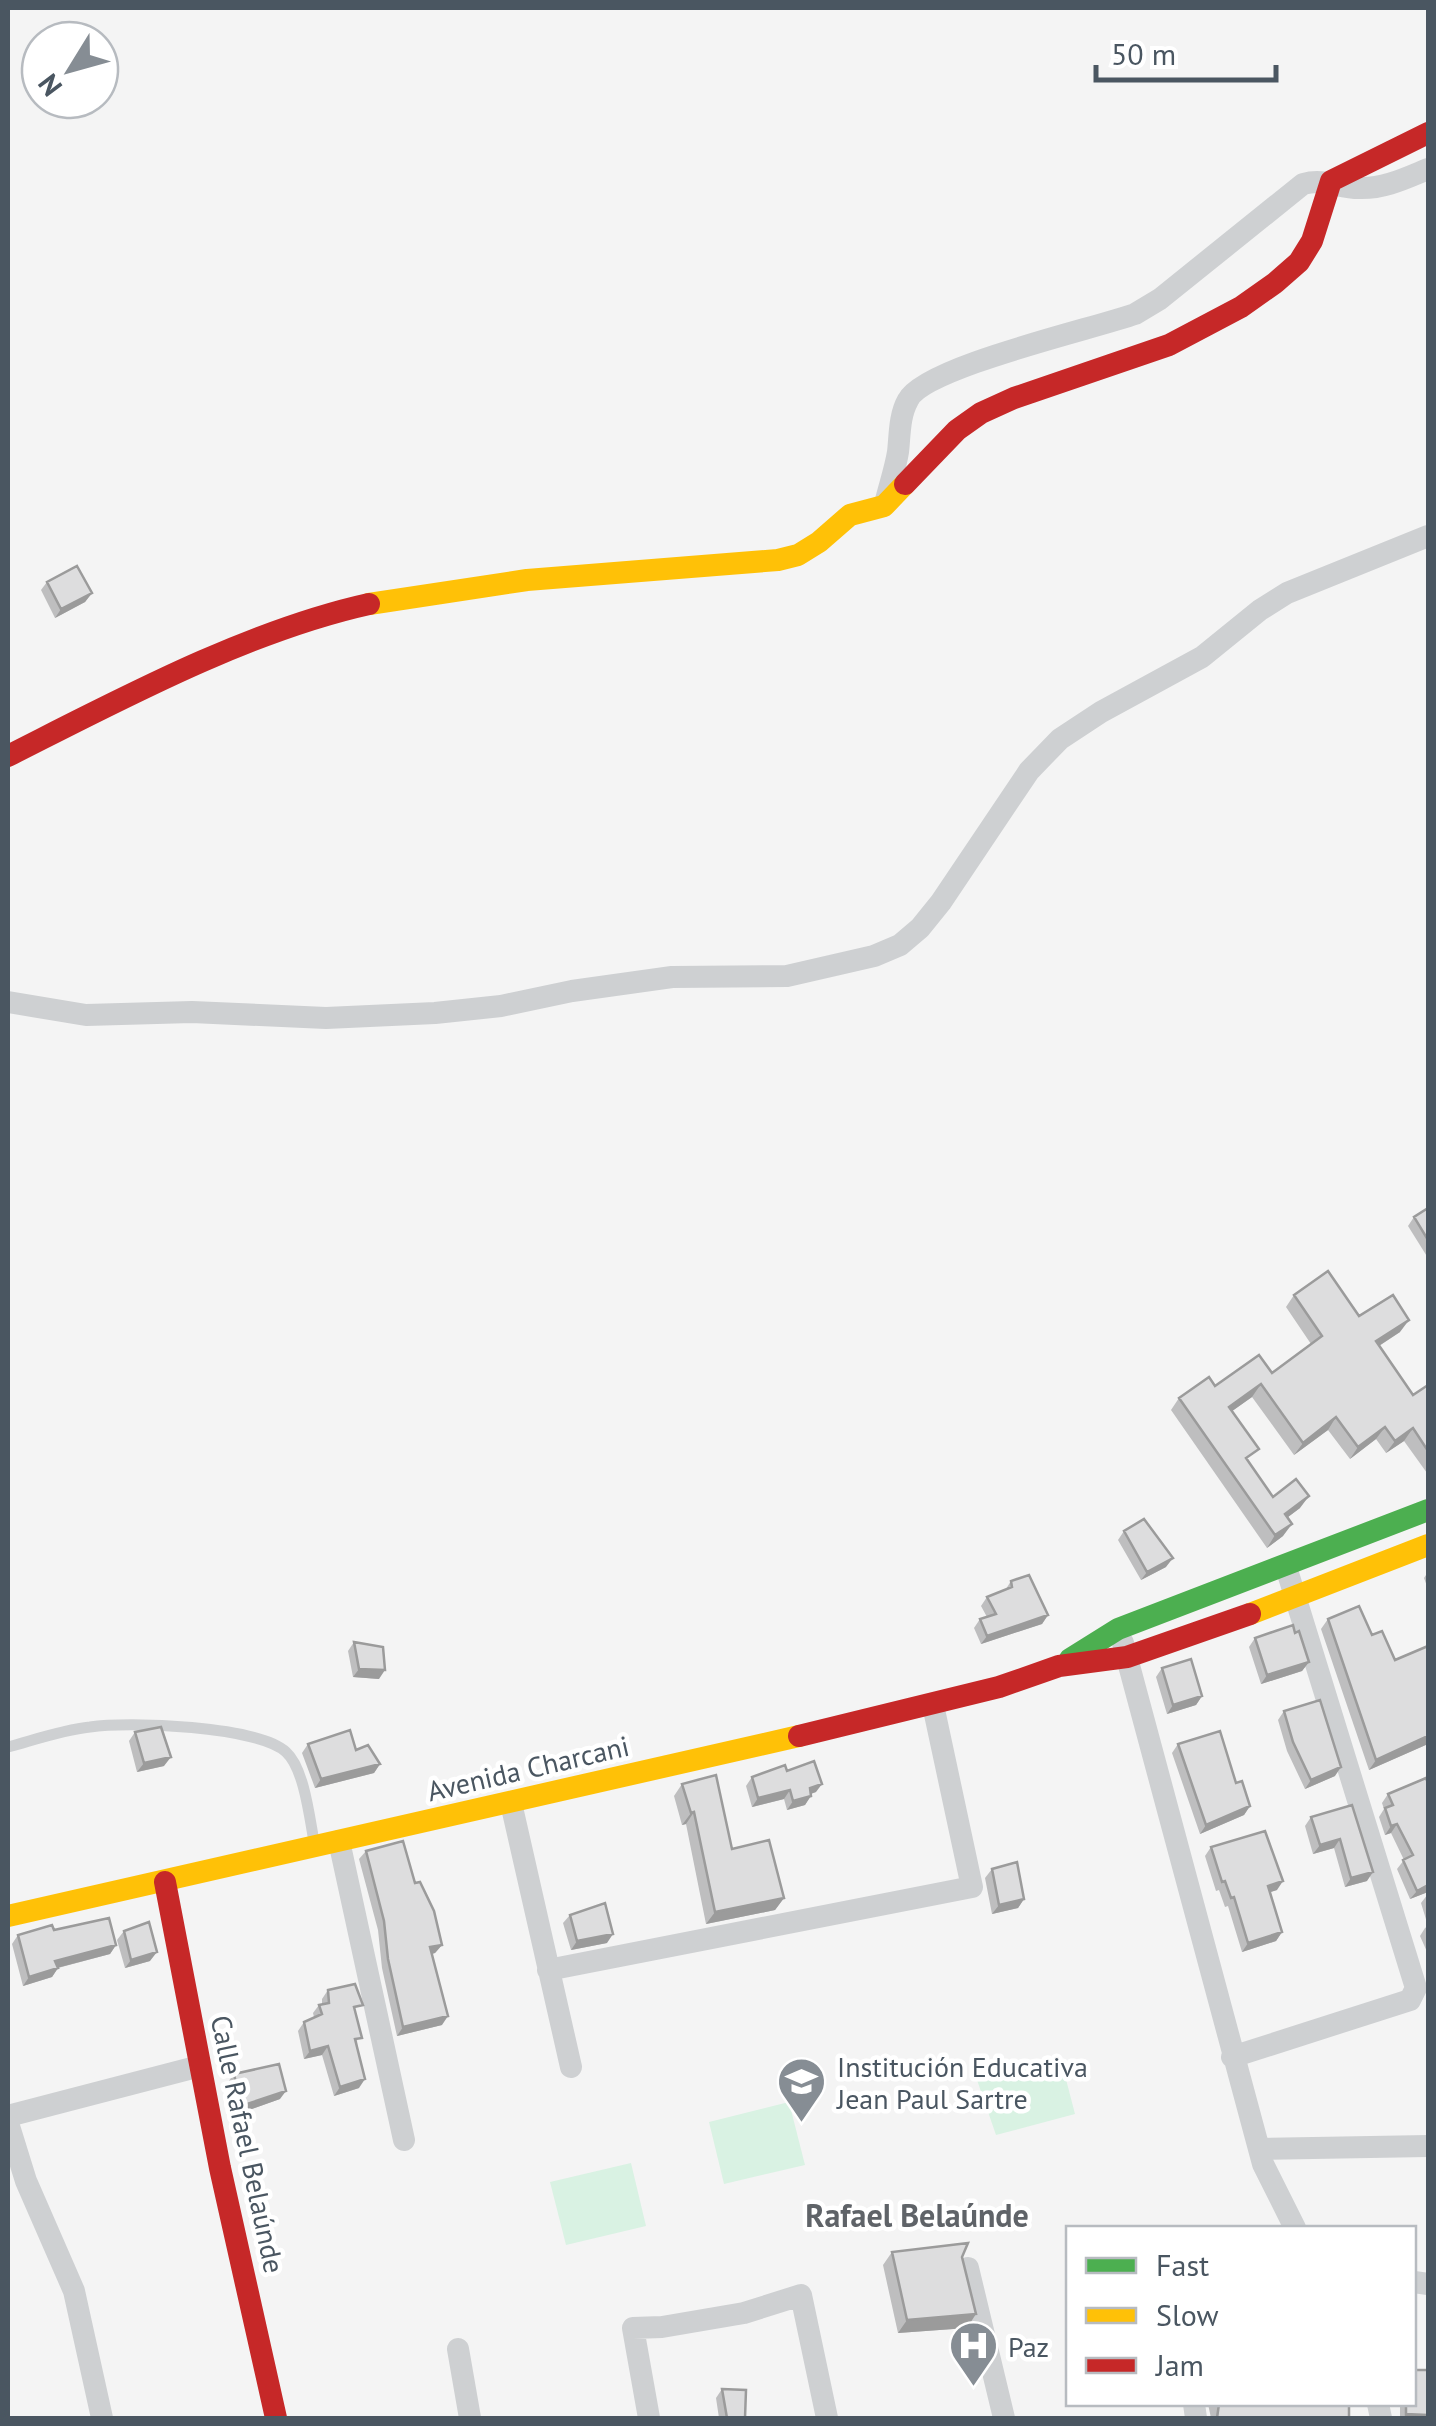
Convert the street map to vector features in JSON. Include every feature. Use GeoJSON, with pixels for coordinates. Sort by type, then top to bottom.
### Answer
{"type":"FeatureCollection","features":[{"type":"Feature","properties":{"kind":"street"},"geometry":{"type":"LineString","coordinates":[[884,506],[901,420],[908,398],[918,387],[953,371],[1135,314],[1160,299],[1303,184],[1331,181],[1400,151],[1428,133]]}},
{"type":"Feature","properties":{"kind":"street"},"geometry":{"type":"LineString","coordinates":[[1331,181],[1352,188],[1371,188],[1428,169]]}},
{"type":"Feature","properties":{"kind":"street"},"geometry":{"type":"LineString","coordinates":[[8,756],[130,695],[246,645],[302,623],[376,602],[460,588],[606,572],[778,560],[798,554],[850,515],[884,506],[957,430],[981,414],[1014,398],[1169,346],[1275,283],[1299,262],[1312,242],[1331,181]]}},
{"type":"Feature","properties":{"kind":"street"},"geometry":{"type":"LineString","coordinates":[[8,1002],[86,1014],[192,1012],[326,1018],[435,1013],[502,1006],[572,991],[672,977],[787,976],[874,956],[900,945],[920,928],[1030,771],[1060,739],[1202,657],[1287,592],[1428,536]]}},
{"type":"Feature","properties":{"kind":"street","name":"Avenida Charcani"},"geometry":{"type":"LineString","coordinates":[[1059,1666],[1118,1629],[1428,1510]]}},
{"type":"Feature","properties":{"kind":"street","name":"Avenida Charcani"},"geometry":{"type":"LineString","coordinates":[[8,1916],[934,1705],[1059,1666],[1127,1657],[1297,1598],[1428,1545]]}},
{"type":"Feature","properties":{"kind":"street"},"geometry":{"type":"LineString","coordinates":[[1232,2057],[1410,2000],[1416,1988],[1286,1567]]}},
{"type":"Feature","properties":{"kind":"street"},"geometry":{"type":"LineString","coordinates":[[1118,1629],[1259,2150],[1294,2226]]}},
{"type":"Feature","properties":{"kind":"street"},"geometry":{"type":"LineString","coordinates":[[548,1970],[972,1887],[934,1705]]}},
{"type":"Feature","properties":{"kind":"street"},"geometry":{"type":"LineString","coordinates":[[511,1803],[571,2067]]}},
{"type":"Feature","properties":{"kind":"street"},"geometry":{"type":"LineString","coordinates":[[339,1841],[404,2140]]}},
{"type":"Feature","properties":{"kind":"street","name":"Calle Rafael Belaúnde"},"geometry":{"type":"LineString","coordinates":[[165,1882],[200,2066],[276,2418]]}},
{"type":"Feature","properties":{"kind":"street"},"geometry":{"type":"LineString","coordinates":[[102,2418],[74,2290],[17,2184],[8,2119],[200,2066]]}},
{"type":"Feature","properties":{"kind":"street"},"geometry":{"type":"LineString","coordinates":[[1259,2150],[1428,2146]]}},
{"type":"Feature","properties":{"kind":"street"},"geometry":{"type":"LineString","coordinates":[[968,2268],[1004,2418]]}},
{"type":"Feature","properties":{"kind":"street"},"geometry":{"type":"LineString","coordinates":[[649,2418],[633,2328],[744,2313],[801,2295],[827,2418]]}},
{"type":"Feature","properties":{"kind":"street"},"geometry":{"type":"LineString","coordinates":[[458,2348],[470,2418]]}},
{"type":"Feature","properties":{"kind":"lane"},"geometry":{"type":"LineString","coordinates":[[8,1747],[88,1727],[128,1724],[231,1731],[285,1750],[298,1770],[315,1847]]}},
{"type":"Feature","properties":{"kind":"green space"},"geometry":{"type":"Polygon","coordinates":[[[1061,2060],[1075,2114],[996,2135],[977,2080],[1061,2060]]]}},
{"type":"Feature","properties":{"kind":"green space"},"geometry":{"type":"Polygon","coordinates":[[[789,2102],[805,2165],[724,2184],[709,2122],[789,2102]]]}},
{"type":"Feature","properties":{"kind":"green space"},"geometry":{"type":"Polygon","coordinates":[[[631,2163],[646,2226],[566,2245],[550,2182],[631,2163]]]}},
{"type":"Feature","properties":{"kind":"building"},"geometry":{"type":"Polygon","coordinates":[[[77,566],[92,593],[61,609],[47,582],[77,566]]]}},
{"type":"Feature","properties":{"kind":"building"},"geometry":{"type":"Polygon","coordinates":[[[1428,1208],[1428,1240],[1414,1217],[1428,1208]]]}},
{"type":"Feature","properties":{"kind":"building"},"geometry":{"type":"Polygon","coordinates":[[[1328,1271],[1359,1316],[1393,1295],[1409,1320],[1376,1341],[1413,1395],[1428,1385],[1428,1451],[1413,1428],[1395,1441],[1385,1427],[1358,1447],[1336,1417],[1303,1443],[1261,1384],[1229,1407],[1259,1449],[1246,1458],[1273,1497],[1296,1479],[1309,1496],[1285,1514],[1292,1524],[1275,1535],[1179,1398],[1209,1377],[1215,1386],[1259,1355],[1272,1373],[1322,1336],[1294,1295],[1328,1271]]]}},
{"type":"Feature","properties":{"kind":"building"},"geometry":{"type":"Polygon","coordinates":[[[1144,1519],[1173,1558],[1147,1572],[1124,1531],[1144,1519]]]}},
{"type":"Feature","properties":{"kind":"building"},"geometry":{"type":"Polygon","coordinates":[[[1029,1575],[1048,1615],[987,1636],[980,1619],[996,1614],[987,1597],[1012,1587],[1011,1581],[1029,1575]]]}},
{"type":"Feature","properties":{"kind":"building"},"geometry":{"type":"Polygon","coordinates":[[[1359,1606],[1372,1635],[1382,1631],[1395,1660],[1428,1646],[1428,1736],[1376,1760],[1328,1619],[1359,1606]]]}},
{"type":"Feature","properties":{"kind":"building"},"geometry":{"type":"Polygon","coordinates":[[[1293,1625],[1295,1633],[1299,1631],[1309,1662],[1267,1675],[1255,1638],[1293,1625]]]}},
{"type":"Feature","properties":{"kind":"building"},"geometry":{"type":"Polygon","coordinates":[[[354,1642],[383,1647],[385,1670],[359,1669],[354,1642]]]}},
{"type":"Feature","properties":{"kind":"building"},"geometry":{"type":"Polygon","coordinates":[[[1191,1659],[1202,1696],[1173,1705],[1162,1668],[1191,1659]]]}},
{"type":"Feature","properties":{"kind":"building"},"geometry":{"type":"Polygon","coordinates":[[[1320,1700],[1341,1767],[1311,1780],[1284,1711],[1320,1700]]]}},
{"type":"Feature","properties":{"kind":"building"},"geometry":{"type":"Polygon","coordinates":[[[161,1727],[171,1757],[144,1763],[135,1732],[161,1727]]]}},
{"type":"Feature","properties":{"kind":"building"},"geometry":{"type":"Polygon","coordinates":[[[350,1730],[356,1750],[368,1745],[380,1764],[321,1779],[308,1744],[350,1730]]]}},
{"type":"Feature","properties":{"kind":"building"},"geometry":{"type":"Polygon","coordinates":[[[1220,1731],[1236,1783],[1242,1781],[1250,1806],[1206,1825],[1178,1744],[1220,1731]]]}},
{"type":"Feature","properties":{"kind":"building"},"geometry":{"type":"Polygon","coordinates":[[[814,1761],[822,1784],[810,1788],[811,1796],[793,1801],[790,1790],[758,1798],[752,1777],[785,1765],[787,1771],[814,1761]]]}},
{"type":"Feature","properties":{"kind":"building"},"geometry":{"type":"Polygon","coordinates":[[[716,1775],[732,1849],[769,1840],[784,1898],[715,1912],[694,1812],[691,1813],[682,1784],[716,1775]]]}},
{"type":"Feature","properties":{"kind":"building"},"geometry":{"type":"Polygon","coordinates":[[[1426,1778],[1428,1885],[1417,1891],[1403,1860],[1413,1855],[1397,1824],[1391,1826],[1385,1808],[1393,1805],[1388,1794],[1426,1778]]]}},
{"type":"Feature","properties":{"kind":"building"},"geometry":{"type":"Polygon","coordinates":[[[1352,1805],[1373,1872],[1351,1878],[1340,1839],[1320,1845],[1311,1817],[1352,1805]]]}},
{"type":"Feature","properties":{"kind":"building"},"geometry":{"type":"Polygon","coordinates":[[[1265,1831],[1283,1881],[1268,1886],[1282,1932],[1248,1943],[1234,1897],[1222,1882],[1211,1847],[1265,1831]]]}},
{"type":"Feature","properties":{"kind":"building"},"geometry":{"type":"Polygon","coordinates":[[[403,1841],[415,1883],[420,1882],[434,1911],[442,1945],[430,1947],[448,2016],[403,2027],[384,1921],[366,1851],[403,1841]]]}},
{"type":"Feature","properties":{"kind":"building"},"geometry":{"type":"Polygon","coordinates":[[[1017,1862],[1024,1899],[999,1905],[992,1869],[1017,1862]]]}},
{"type":"Feature","properties":{"kind":"building"},"geometry":{"type":"Polygon","coordinates":[[[605,1903],[613,1934],[577,1941],[570,1915],[605,1903]]]}},
{"type":"Feature","properties":{"kind":"building"},"geometry":{"type":"Polygon","coordinates":[[[109,1918],[116,1945],[55,1961],[58,1968],[29,1977],[18,1935],[52,1925],[54,1930],[109,1918]]]}},
{"type":"Feature","properties":{"kind":"building"},"geometry":{"type":"Polygon","coordinates":[[[149,1922],[157,1952],[131,1960],[124,1931],[149,1922]]]}},
{"type":"Feature","properties":{"kind":"building"},"geometry":{"type":"Polygon","coordinates":[[[355,1984],[363,2005],[354,2007],[362,2038],[355,2039],[365,2079],[340,2087],[328,2046],[310,2051],[304,2022],[322,2014],[319,2005],[329,2003],[328,1990],[355,1984]]]}},
{"type":"Feature","properties":{"kind":"building"},"geometry":{"type":"Polygon","coordinates":[[[279,2064],[286,2091],[241,2106],[234,2074],[279,2064]]]}},
{"type":"Feature","properties":{"kind":"building"},"geometry":{"type":"Polygon","coordinates":[[[968,2243],[962,2257],[976,2314],[907,2320],[892,2252],[968,2243]]]}},
{"type":"Feature","properties":{"kind":"building"},"geometry":{"type":"Polygon","coordinates":[[[1416,2370],[1428,2370],[1428,2415],[1406,2414],[1406,2406],[1416,2406],[1416,2370]]]}},
{"type":"Feature","properties":{"kind":"building"},"geometry":{"type":"Polygon","coordinates":[[[722,2389],[746,2390],[745,2418],[727,2418],[722,2389]]]}},
{"type":"Feature","properties":{"kind":"building"},"geometry":{"type":"Polygon","coordinates":[[[1219,2406],[1349,2406],[1349,2418],[1217,2418],[1219,2406]]]}},
{"type":"Feature","properties":{"kind":"traffic: fast"},"geometry":{"type":"LineString","coordinates":[[1070,1659],[1118,1629],[1428,1510]]}},
{"type":"Feature","properties":{"kind":"traffic: slow"},"geometry":{"type":"LineString","coordinates":[[369,604],[527,580],[778,560],[798,555],[819,542],[850,515],[884,506],[905,484]]}},
{"type":"Feature","properties":{"kind":"traffic: slow"},"geometry":{"type":"LineString","coordinates":[[1250,1614],[1428,1545]]}},
{"type":"Feature","properties":{"kind":"traffic: slow"},"geometry":{"type":"LineString","coordinates":[[8,1916],[799,1736]]}},
{"type":"Feature","properties":{"kind":"traffic: jam"},"geometry":{"type":"LineString","coordinates":[[905,484],[957,430],[981,413],[1169,345],[1241,307],[1299,262],[1312,241],[1331,181],[1428,133]]}},
{"type":"Feature","properties":{"kind":"traffic: jam"},"geometry":{"type":"LineString","coordinates":[[8,756],[230,649],[369,604]]}},
{"type":"Feature","properties":{"kind":"traffic: jam"},"geometry":{"type":"LineString","coordinates":[[799,1736],[999,1687],[1059,1666],[1127,1657],[1250,1614]]}},
{"type":"Feature","properties":{"kind":"traffic: jam"},"geometry":{"type":"LineString","coordinates":[[165,1882],[220,2168],[276,2418]]}},
{"type":"Feature","properties":{"kind":"place","name":"Institución Educativa Jean Paul Sartre"},"geometry":{"type":"Point","coordinates":[802,2124]}},
{"type":"Feature","properties":{"kind":"place","name":"Paz"},"geometry":{"type":"Point","coordinates":[973,2388]}},
{"type":"Feature","properties":{"kind":"district","name":"Rafael Belaúnde"},"geometry":{"type":"Point","coordinates":[917,2215]}}]}
